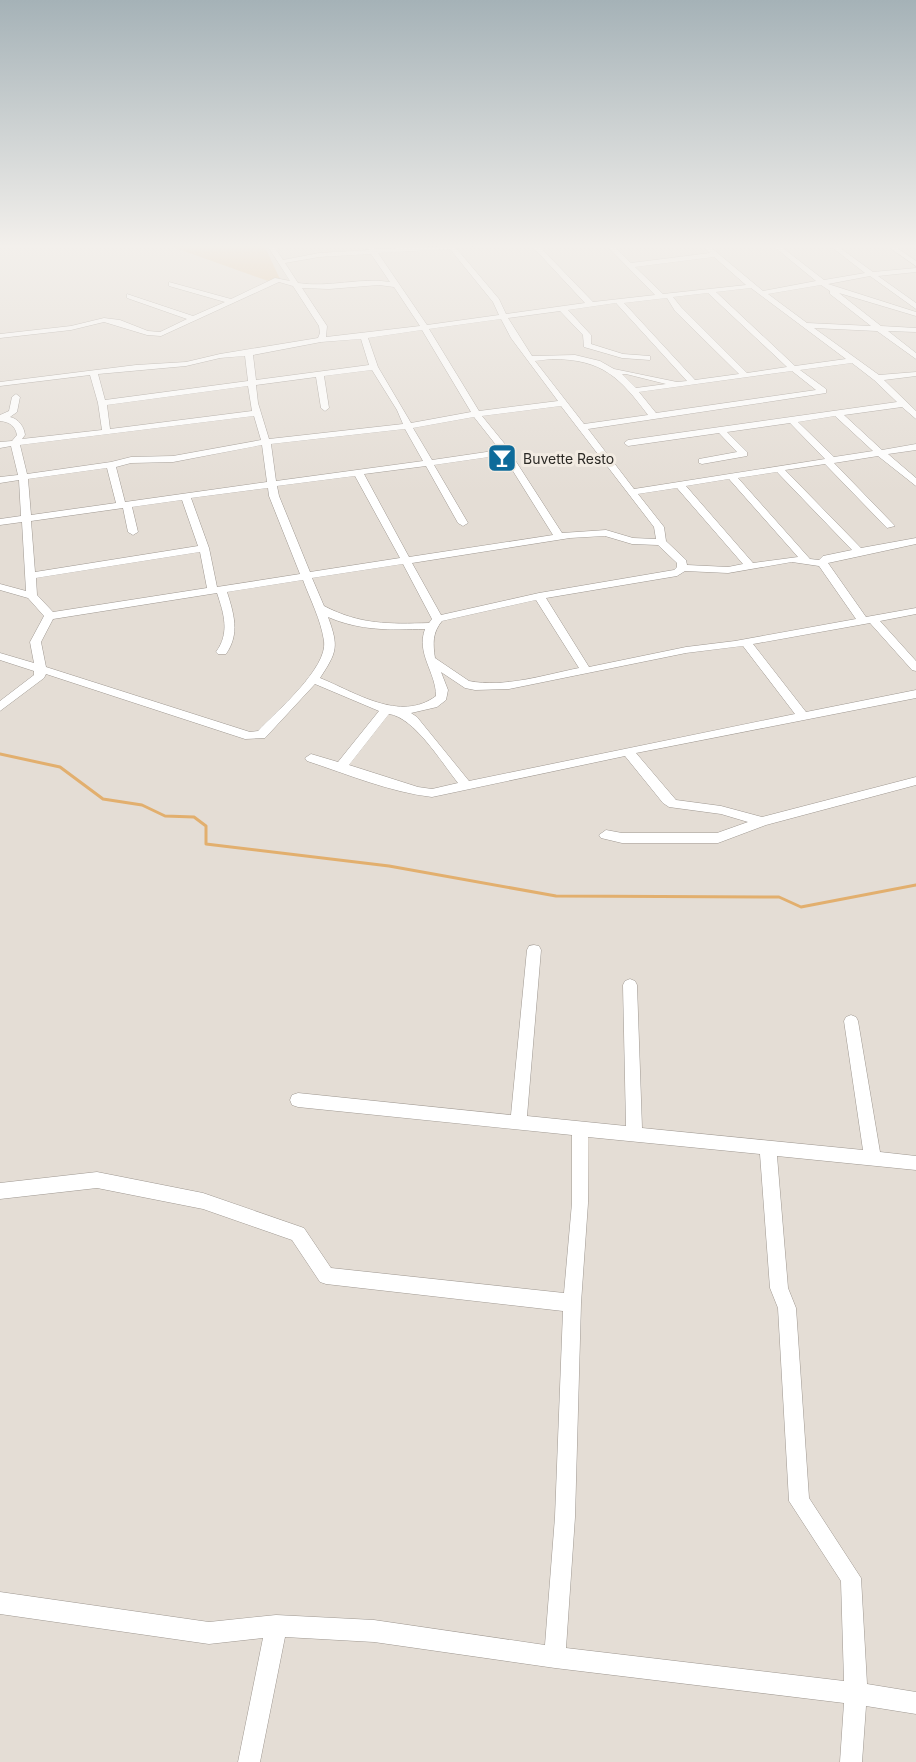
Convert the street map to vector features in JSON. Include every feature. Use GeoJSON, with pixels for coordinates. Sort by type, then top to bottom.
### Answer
{"type":"FeatureCollection","features":[{"type":"Feature","properties":{"kind":"street"},"geometry":{"type":"LineString","coordinates":[[0,336],[74,327]]}},
{"type":"Feature","properties":{"kind":"street"},"geometry":{"type":"LineString","coordinates":[[135,327],[158,334],[173,327]]}},
{"type":"Feature","properties":{"kind":"street"},"geometry":{"type":"LineString","coordinates":[[321,340],[323,327]]}},
{"type":"Feature","properties":{"kind":"street"},"geometry":{"type":"LineString","coordinates":[[0,384],[93,372],[186,364],[220,356],[321,340],[431,327]]}},
{"type":"Feature","properties":{"kind":"street"},"geometry":{"type":"LineString","coordinates":[[319,608],[355,625],[371,627],[434,623],[539,596],[677,573],[682,568],[682,562],[661,542],[659,527],[606,455],[530,359],[509,327]]}},
{"type":"Feature","properties":{"kind":"street"},"geometry":{"type":"LineString","coordinates":[[571,356],[586,345],[587,336],[579,327]]}},
{"type":"Feature","properties":{"kind":"street"},"geometry":{"type":"LineString","coordinates":[[642,327],[693,383]]}},
{"type":"Feature","properties":{"kind":"street"},"geometry":{"type":"LineString","coordinates":[[696,327],[746,376]]}},
{"type":"Feature","properties":{"kind":"street"},"geometry":{"type":"LineString","coordinates":[[582,427],[822,392],[792,368],[749,327]]}},
{"type":"Feature","properties":{"kind":"street"},"geometry":{"type":"LineString","coordinates":[[806,327],[850,361],[877,378],[916,416]]}},
{"type":"Feature","properties":{"kind":"street"},"geometry":{"type":"LineString","coordinates":[[838,327],[916,330]]}},
{"type":"Feature","properties":{"kind":"street"},"geometry":{"type":"LineString","coordinates":[[878,327],[916,357]]}},
{"type":"Feature","properties":{"kind":"street"},"geometry":{"type":"LineString","coordinates":[[425,328],[476,414],[506,452],[559,536]]}},
{"type":"Feature","properties":{"kind":"street"},"geometry":{"type":"LineString","coordinates":[[364,336],[374,367],[401,410],[463,523]]}},
{"type":"Feature","properties":{"kind":"street"},"geometry":{"type":"LineString","coordinates":[[586,345],[622,356],[648,358]]}},
{"type":"Feature","properties":{"kind":"street"},"geometry":{"type":"LineString","coordinates":[[0,656],[255,736],[261,735],[313,679],[328,657],[330,642],[319,608],[274,496],[266,442],[257,413],[249,353]]}},
{"type":"Feature","properties":{"kind":"street"},"geometry":{"type":"LineString","coordinates":[[530,359],[571,356],[613,371],[681,384]]}},
{"type":"Feature","properties":{"kind":"street"},"geometry":{"type":"LineString","coordinates":[[632,391],[850,361]]}},
{"type":"Feature","properties":{"kind":"street"},"geometry":{"type":"LineString","coordinates":[[102,403],[374,367]]}},
{"type":"Feature","properties":{"kind":"street"},"geometry":{"type":"LineString","coordinates":[[613,371],[654,417]]}},
{"type":"Feature","properties":{"kind":"street"},"geometry":{"type":"LineString","coordinates":[[93,372],[102,403],[106,430]]}},
{"type":"Feature","properties":{"kind":"street"},"geometry":{"type":"LineString","coordinates":[[320,374],[325,408]]}},
{"type":"Feature","properties":{"kind":"street"},"geometry":{"type":"LineString","coordinates":[[877,378],[916,374]]}},
{"type":"Feature","properties":{"kind":"street"},"geometry":{"type":"LineString","coordinates":[[2,418],[13,412],[16,397]]}},
{"type":"Feature","properties":{"kind":"street"},"geometry":{"type":"LineString","coordinates":[[0,480],[119,462],[173,459],[266,442],[408,426],[476,414],[563,403]]}},
{"type":"Feature","properties":{"kind":"street"},"geometry":{"type":"LineString","coordinates":[[628,443],[904,404]]}},
{"type":"Feature","properties":{"kind":"street"},"geometry":{"type":"LineString","coordinates":[[0,445],[257,413]]}},
{"type":"Feature","properties":{"kind":"street"},"geometry":{"type":"LineString","coordinates":[[838,414],[860,437],[882,452],[916,483]]}},
{"type":"Feature","properties":{"kind":"street"},"geometry":{"type":"LineString","coordinates":[[2,418],[12,420],[20,429],[21,435],[15,443],[22,477],[32,596]]}},
{"type":"Feature","properties":{"kind":"street"},"geometry":{"type":"LineString","coordinates":[[792,420],[891,526]]}},
{"type":"Feature","properties":{"kind":"street"},"geometry":{"type":"LineString","coordinates":[[702,461],[744,454],[722,430]]}},
{"type":"Feature","properties":{"kind":"street"},"geometry":{"type":"LineString","coordinates":[[632,492],[916,447]]}},
{"type":"Feature","properties":{"kind":"street"},"geometry":{"type":"LineString","coordinates":[[0,522],[506,452]]}},
{"type":"Feature","properties":{"kind":"street"},"geometry":{"type":"LineString","coordinates":[[111,465],[133,532]]}},
{"type":"Feature","properties":{"kind":"street"},"geometry":{"type":"LineString","coordinates":[[779,469],[859,552]]}},
{"type":"Feature","properties":{"kind":"street"},"geometry":{"type":"LineString","coordinates":[[313,679],[386,710],[401,712],[433,704],[442,697],[442,690],[430,659],[427,640],[434,623],[405,559],[358,472]]}},
{"type":"Feature","properties":{"kind":"street"},"geometry":{"type":"LineString","coordinates":[[731,476],[806,560]]}},
{"type":"Feature","properties":{"kind":"street"},"geometry":{"type":"LineString","coordinates":[[679,484],[751,567]]}},
{"type":"Feature","properties":{"kind":"street"},"geometry":{"type":"LineString","coordinates":[[185,496],[217,589],[229,616],[230,640],[222,652]]}},
{"type":"Feature","properties":{"kind":"street"},"geometry":{"type":"LineString","coordinates":[[0,707],[40,676],[41,668],[33,643],[39,629],[50,616],[559,536],[606,534],[632,541],[661,542]]}},
{"type":"Feature","properties":{"kind":"street"},"geometry":{"type":"LineString","coordinates":[[824,564],[827,558],[916,541]]}},
{"type":"Feature","properties":{"kind":"street"},"geometry":{"type":"LineString","coordinates":[[31,576],[204,548]]}},
{"type":"Feature","properties":{"kind":"street"},"geometry":{"type":"LineString","coordinates":[[682,568],[728,570],[780,560],[806,560],[824,564],[868,620],[916,668]]}},
{"type":"Feature","properties":{"kind":"street"},"geometry":{"type":"LineString","coordinates":[[0,587],[32,596],[50,616]]}},
{"type":"Feature","properties":{"kind":"street"},"geometry":{"type":"LineString","coordinates":[[539,596],[585,669]]}},
{"type":"Feature","properties":{"kind":"street"},"geometry":{"type":"LineString","coordinates":[[430,659],[465,684],[508,685],[686,650],[746,642],[916,611]]}},
{"type":"Feature","properties":{"kind":"street"},"geometry":{"type":"LineString","coordinates":[[746,642],[803,716]]}},
{"type":"Feature","properties":{"kind":"street"},"geometry":{"type":"LineString","coordinates":[[311,758],[417,791],[432,793],[628,750],[916,694]]}},
{"type":"Feature","properties":{"kind":"street"},"geometry":{"type":"LineString","coordinates":[[340,768],[386,710]]}},
{"type":"Feature","properties":{"kind":"street"},"geometry":{"type":"LineString","coordinates":[[401,712],[413,720],[465,784]]}},
{"type":"Feature","properties":{"kind":"street"},"geometry":{"type":"LineString","coordinates":[[628,750],[662,796],[673,804],[721,810],[762,821]]}},
{"type":"Feature","properties":{"kind":"street"},"geometry":{"type":"LineString","coordinates":[[606,835],[622,838],[718,838],[762,821],[916,781]]}},
{"type":"Feature","properties":{"kind":"street"},"geometry":{"type":"LineString","coordinates":[[518,1123],[534,951]]}},
{"type":"Feature","properties":{"kind":"street"},"geometry":{"type":"LineString","coordinates":[[630,985],[634,1135]]}},
{"type":"Feature","properties":{"kind":"street"},"geometry":{"type":"LineString","coordinates":[[851,1021],[873,1159]]}},
{"type":"Feature","properties":{"kind":"street"},"geometry":{"type":"LineString","coordinates":[[298,1100],[916,1163]]}},
{"type":"Feature","properties":{"kind":"street"},"geometry":{"type":"LineString","coordinates":[[555,1657],[565,1517],[572,1303],[580,1203],[580,1130]]}},
{"type":"Feature","properties":{"kind":"street"},"geometry":{"type":"LineString","coordinates":[[768,1148],[779,1288],[787,1308],[800,1501],[851,1578],[856,1693],[851,1762]]}},
{"type":"Feature","properties":{"kind":"street"},"geometry":{"type":"LineString","coordinates":[[0,1191],[97,1180],[203,1201],[298,1234],[326,1276],[572,1303]]}},
{"type":"Feature","properties":{"kind":"street"},"geometry":{"type":"LineString","coordinates":[[0,1603],[209,1633],[276,1626],[374,1631],[555,1657],[856,1693],[916,1703]]}},
{"type":"Feature","properties":{"kind":"street"},"geometry":{"type":"LineString","coordinates":[[249,1762],[276,1626]]}},
{"type":"Feature","properties":{"kind":"waterway"},"geometry":{"type":"LineString","coordinates":[[0,754],[60,767],[103,799],[142,805],[165,816],[194,817],[206,826],[206,844],[389,866],[556,896],[779,897],[801,907],[916,885]]}},
{"type":"Feature","properties":{"kind":"place","name":"Buvette Resto"},"geometry":{"type":"Point","coordinates":[502,458]}}]}
